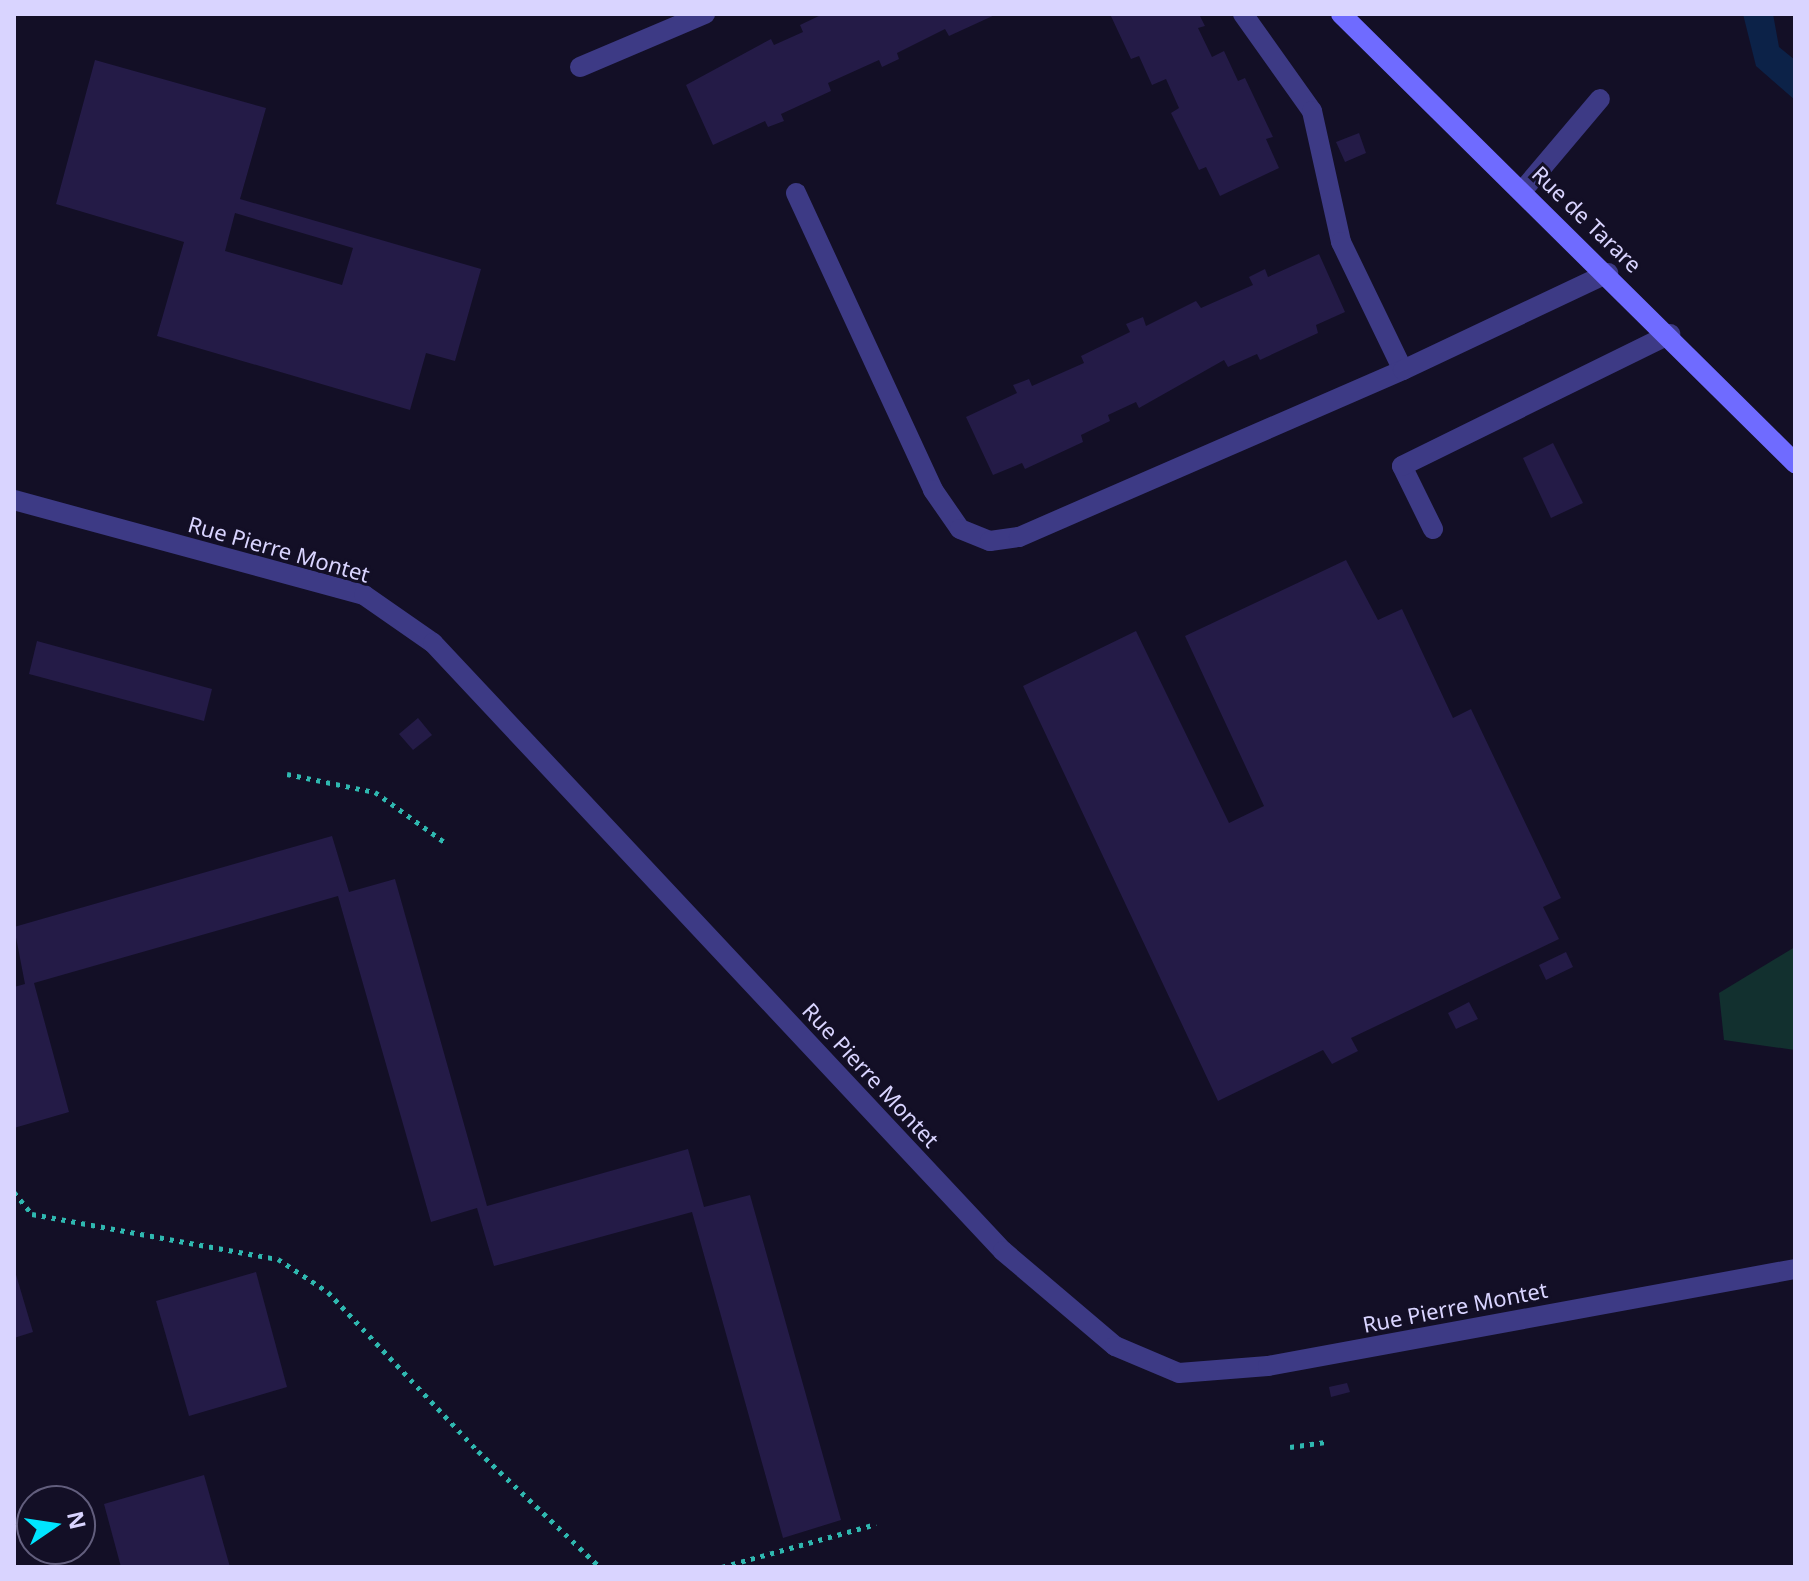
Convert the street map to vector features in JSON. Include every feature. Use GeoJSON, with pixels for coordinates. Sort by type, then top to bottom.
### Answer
{"type":"FeatureCollection","features":[{"type":"Feature","properties":{"kind":"main road","name":"Rue de Tarare"},"geometry":{"type":"LineString","coordinates":[[1341,14],[1670,334],[1795,463]]}},
{"type":"Feature","properties":{"kind":"street"},"geometry":{"type":"LineString","coordinates":[[580,67],[705,14]]}},
{"type":"Feature","properties":{"kind":"street"},"geometry":{"type":"LineString","coordinates":[[1243,14],[1312,111],[1341,242],[1403,370]]}},
{"type":"Feature","properties":{"kind":"street"},"geometry":{"type":"LineString","coordinates":[[1523,190],[1600,99]]}},
{"type":"Feature","properties":{"kind":"street"},"geometry":{"type":"LineString","coordinates":[[796,193],[933,490],[960,529],[990,541],[1019,537],[1403,370],[1608,273]]}},
{"type":"Feature","properties":{"kind":"street"},"geometry":{"type":"LineString","coordinates":[[1433,529],[1402,466],[1670,334]]}},
{"type":"Feature","properties":{"kind":"street","name":"Rue Pierre Montet"},"geometry":{"type":"LineString","coordinates":[[14,500],[364,595],[433,643],[1003,1251],[1115,1346],[1179,1373],[1268,1366],[1795,1269]]}},
{"type":"Feature","properties":{"kind":"path"},"geometry":{"type":"LineString","coordinates":[[287,774],[375,792],[447,844]]}},
{"type":"Feature","properties":{"kind":"path"},"geometry":{"type":"LineString","coordinates":[[14,1192],[32,1214],[278,1259],[328,1292],[478,1451],[600,1567]]}},
{"type":"Feature","properties":{"kind":"path"},"geometry":{"type":"LineString","coordinates":[[1290,1447],[1326,1442]]}},
{"type":"Feature","properties":{"kind":"path"},"geometry":{"type":"LineString","coordinates":[[722,1567],[876,1524]]}},
{"type":"Feature","properties":{"kind":"green space"},"geometry":{"type":"Polygon","coordinates":[[[1795,947],[1795,1050],[1724,1040],[1719,993],[1795,947]]]}},
{"type":"Feature","properties":{"kind":"water"},"geometry":{"type":"Polygon","coordinates":[[[1743,14],[1773,14],[1779,47],[1795,60],[1795,100],[1756,66],[1743,14]]]}},
{"type":"Feature","properties":{"kind":"building"},"geometry":{"type":"Polygon","coordinates":[[[823,14],[997,14],[949,36],[945,29],[897,53],[899,59],[882,67],[879,60],[828,83],[831,91],[781,114],[784,121],[768,127],[765,121],[713,145],[686,85],[771,39],[774,45],[803,32],[800,25],[823,14]]]}},
{"type":"Feature","properties":{"kind":"building"},"geometry":{"type":"Polygon","coordinates":[[[1110,14],[1199,14],[1205,26],[1198,28],[1212,57],[1224,51],[1238,81],[1245,78],[1273,137],[1266,139],[1279,168],[1220,196],[1206,167],[1199,170],[1171,113],[1179,108],[1166,79],[1152,85],[1139,56],[1131,59],[1110,14]]]}},
{"type":"Feature","properties":{"kind":"building"},"geometry":{"type":"Polygon","coordinates":[[[95,60],[266,108],[240,199],[481,269],[455,361],[426,353],[410,410],[157,336],[184,242],[56,204],[95,60]],[[235,213],[225,251],[342,285],[353,248],[235,213]]]}},
{"type":"Feature","properties":{"kind":"building"},"geometry":{"type":"Polygon","coordinates":[[[1359,133],[1366,153],[1345,162],[1336,142],[1359,133]]]}},
{"type":"Feature","properties":{"kind":"building"},"geometry":{"type":"Polygon","coordinates":[[[1319,254],[1345,312],[1316,325],[1318,333],[1260,360],[1257,354],[1228,367],[1224,360],[1139,408],[1136,402],[1108,415],[1110,421],[1081,435],[1083,442],[1025,469],[1022,463],[993,475],[966,417],[1017,393],[1013,385],[1029,379],[1032,386],[1084,363],[1081,356],[1130,332],[1126,324],[1143,317],[1146,326],[1196,301],[1201,308],[1253,285],[1249,277],[1265,269],[1268,277],[1319,254]]]}},
{"type":"Feature","properties":{"kind":"building"},"geometry":{"type":"Polygon","coordinates":[[[1553,443],[1583,503],[1551,518],[1523,458],[1553,443]]]}},
{"type":"Feature","properties":{"kind":"building"},"geometry":{"type":"Polygon","coordinates":[[[1346,560],[1378,620],[1402,609],[1453,718],[1471,709],[1561,898],[1543,907],[1559,939],[1351,1038],[1358,1051],[1332,1064],[1323,1050],[1218,1101],[1023,686],[1136,631],[1229,823],[1264,806],[1185,636],[1346,560]]]}},
{"type":"Feature","properties":{"kind":"building"},"geometry":{"type":"Polygon","coordinates":[[[37,641],[212,689],[204,721],[29,674],[37,641]]]}},
{"type":"Feature","properties":{"kind":"building"},"geometry":{"type":"Polygon","coordinates":[[[418,718],[432,735],[413,750],[399,734],[418,718]]]}},
{"type":"Feature","properties":{"kind":"building"},"geometry":{"type":"Polygon","coordinates":[[[332,836],[349,892],[395,879],[487,1206],[688,1149],[704,1207],[750,1195],[841,1520],[783,1538],[692,1212],[494,1266],[477,1208],[431,1222],[338,896],[34,983],[69,1112],[14,1128],[14,987],[25,984],[14,927],[332,836]]]}},
{"type":"Feature","properties":{"kind":"building"},"geometry":{"type":"Polygon","coordinates":[[[1566,952],[1573,967],[1546,980],[1539,965],[1566,952]]]}},
{"type":"Feature","properties":{"kind":"building"},"geometry":{"type":"Polygon","coordinates":[[[1469,1002],[1478,1019],[1456,1029],[1448,1013],[1469,1002]]]}},
{"type":"Feature","properties":{"kind":"building"},"geometry":{"type":"Polygon","coordinates":[[[14,1268],[33,1332],[14,1338],[14,1268]]]}},
{"type":"Feature","properties":{"kind":"building"},"geometry":{"type":"Polygon","coordinates":[[[256,1272],[287,1387],[189,1416],[156,1301],[256,1272]]]}},
{"type":"Feature","properties":{"kind":"building"},"geometry":{"type":"Polygon","coordinates":[[[1347,1383],[1350,1392],[1331,1397],[1329,1387],[1347,1383]]]}},
{"type":"Feature","properties":{"kind":"building"},"geometry":{"type":"Polygon","coordinates":[[[204,1475],[230,1567],[121,1567],[104,1504],[204,1475]]]}}]}
